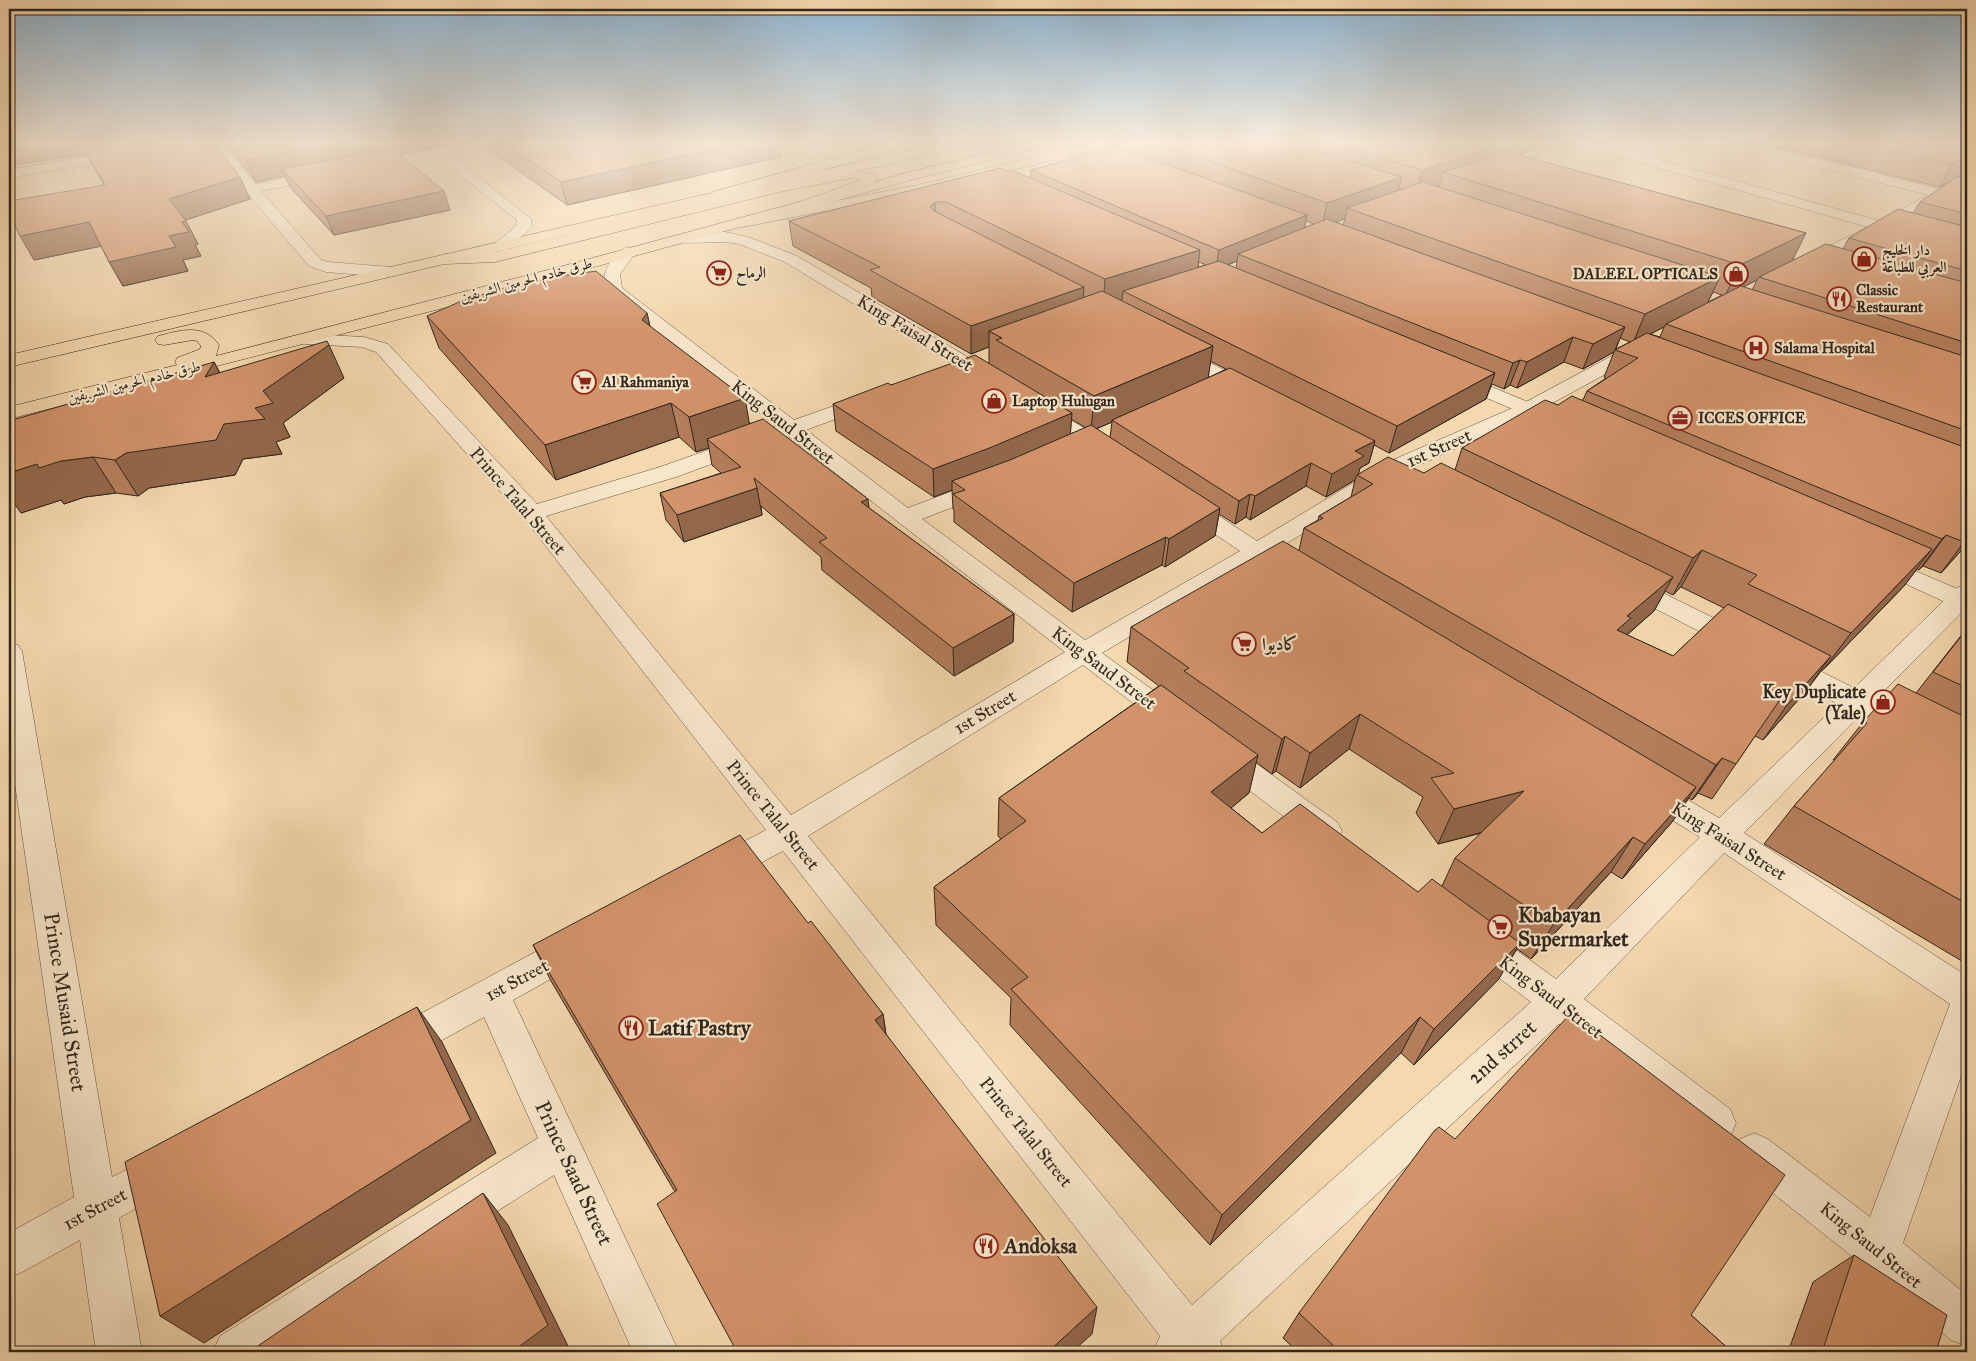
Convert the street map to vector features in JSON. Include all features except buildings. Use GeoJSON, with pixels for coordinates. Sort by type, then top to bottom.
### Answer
{"type":"FeatureCollection","features":[{"type":"Feature","properties":{"kind":"main road"},"geometry":{"type":"LineString","coordinates":[[9,361],[670,207]]}},
{"type":"Feature","properties":{"kind":"main road"},"geometry":{"type":"LineString","coordinates":[[446,260],[495,257],[702,207]]}},
{"type":"Feature","properties":{"kind":"main road","name":"طرق خادم الحرمين الشريفين"},"geometry":{"type":"LineString","coordinates":[[9,412],[306,339],[628,252],[742,224],[799,207]]}},
{"type":"Feature","properties":{"kind":"main road"},"geometry":{"type":"LineString","coordinates":[[742,224],[827,207]]}},
{"type":"Feature","properties":{"kind":"main road"},"geometry":{"type":"LineString","coordinates":[[9,378],[171,338],[193,335],[203,337],[210,345],[209,352],[196,358],[9,412]]}},
{"type":"Feature","properties":{"kind":"street"},"geometry":{"type":"LineString","coordinates":[[267,207],[315,263],[326,267],[390,272]]}},
{"type":"Feature","properties":{"kind":"street"},"geometry":{"type":"LineString","coordinates":[[499,247],[524,227],[524,219],[508,207]]}},
{"type":"Feature","properties":{"kind":"street"},"geometry":{"type":"LineString","coordinates":[[1811,207],[1891,229]]}},
{"type":"Feature","properties":{"kind":"street"},"geometry":{"type":"LineString","coordinates":[[1803,264],[1891,229],[1935,207]]}},
{"type":"Feature","properties":{"kind":"street","name":"King Faisal Street"},"geometry":{"type":"LineString","coordinates":[[686,238],[725,237],[755,243],[783,255],[966,364],[1122,462]]}},
{"type":"Feature","properties":{"kind":"street","name":"King Saud Street"},"geometry":{"type":"LineString","coordinates":[[628,252],[610,274],[609,280],[614,290],[1082,653],[1349,847]]}},
{"type":"Feature","properties":{"kind":"street","name":"1st Street"},"geometry":{"type":"LineString","coordinates":[[701,880],[788,833],[1082,653],[1396,467],[1530,408],[1668,334]]}},
{"type":"Feature","properties":{"kind":"street","name":"Prince Talal Street"},"geometry":{"type":"LineString","coordinates":[[306,339],[364,342],[382,348],[532,513],[788,833],[1189,1347]]}},
{"type":"Feature","properties":{"kind":"street"},"geometry":{"type":"LineString","coordinates":[[1161,344],[1273,402]]}},
{"type":"Feature","properties":{"kind":"street"},"geometry":{"type":"LineString","coordinates":[[1440,371],[1583,432]]}},
{"type":"Feature","properties":{"kind":"street"},"geometry":{"type":"LineString","coordinates":[[1203,391],[1229,379]]}},
{"type":"Feature","properties":{"kind":"street"},"geometry":{"type":"LineString","coordinates":[[532,513],[668,472],[883,394]]}},
{"type":"Feature","properties":{"kind":"street"},"geometry":{"type":"LineString","coordinates":[[1370,453],[1423,480]]}},
{"type":"Feature","properties":{"kind":"street"},"geometry":{"type":"LineString","coordinates":[[906,517],[1001,481]]}},
{"type":"Feature","properties":{"kind":"street"},"geometry":{"type":"LineString","coordinates":[[1170,493],[1291,572]]}},
{"type":"Feature","properties":{"kind":"street"},"geometry":{"type":"LineString","coordinates":[[1862,555],[1965,598]]}},
{"type":"Feature","properties":{"kind":"street"},"geometry":{"type":"LineString","coordinates":[[1609,576],[1967,758]]}},
{"type":"Feature","properties":{"kind":"street","name":"2nd strret"},"geometry":{"type":"LineString","coordinates":[[1189,1347],[1558,1001],[1722,835],[1965,598]]}},
{"type":"Feature","properties":{"kind":"street","name":"Prince Musaid Street"},"geometry":{"type":"LineString","coordinates":[[9,651],[13,695],[119,1352]]}},
{"type":"Feature","properties":{"kind":"street","name":"King Faisal Street"},"geometry":{"type":"LineString","coordinates":[[1629,779],[1722,835],[1967,995]]}},
{"type":"Feature","properties":{"kind":"street","name":"King Saud Street"},"geometry":{"type":"LineString","coordinates":[[1453,924],[1558,1001],[1880,1251],[1967,1324]]}},
{"type":"Feature","properties":{"kind":"street","name":"1st Street"},"geometry":{"type":"LineString","coordinates":[[378,1056],[596,937]]}},
{"type":"Feature","properties":{"kind":"street","name":"Prince Saad Street"},"geometry":{"type":"LineString","coordinates":[[492,994],[656,1352]]}},
{"type":"Feature","properties":{"kind":"street"},"geometry":{"type":"LineString","coordinates":[[1880,1251],[1967,1007]]}},
{"type":"Feature","properties":{"kind":"street"},"geometry":{"type":"LineString","coordinates":[[236,1352],[562,1146]]}},
{"type":"Feature","properties":{"kind":"street","name":"1st Street"},"geometry":{"type":"LineString","coordinates":[[9,1256],[185,1160]]}},
{"type":"Feature","properties":{"kind":"place","name":"دار الخليج العربي للطباعة"},"geometry":{"type":"Point","coordinates":[1864,259]}},
{"type":"Feature","properties":{"kind":"place","name":"الرماح"},"geometry":{"type":"Point","coordinates":[719,273]}},
{"type":"Feature","properties":{"kind":"place","name":"DALEEL OPTICALS"},"geometry":{"type":"Point","coordinates":[1736,274]}},
{"type":"Feature","properties":{"kind":"place","name":"Classic Restaurant"},"geometry":{"type":"Point","coordinates":[1839,299]}},
{"type":"Feature","properties":{"kind":"place","name":"Salama Hospital"},"geometry":{"type":"Point","coordinates":[1756,348]}},
{"type":"Feature","properties":{"kind":"place","name":"Al Rahmaniya"},"geometry":{"type":"Point","coordinates":[584,382]}},
{"type":"Feature","properties":{"kind":"place","name":"Laptop Hulugan"},"geometry":{"type":"Point","coordinates":[994,401]}},
{"type":"Feature","properties":{"kind":"place","name":"ICCES OFFICE"},"geometry":{"type":"Point","coordinates":[1680,418]}},
{"type":"Feature","properties":{"kind":"place","name":"كاديوا"},"geometry":{"type":"Point","coordinates":[1244,644]}},
{"type":"Feature","properties":{"kind":"place","name":"Key Duplicate (Yale)"},"geometry":{"type":"Point","coordinates":[1883,702]}},
{"type":"Feature","properties":{"kind":"place","name":"Kbabayan Supermarket"},"geometry":{"type":"Point","coordinates":[1500,927]}},
{"type":"Feature","properties":{"kind":"place","name":"Latif Pastry"},"geometry":{"type":"Point","coordinates":[631,1028]}},
{"type":"Feature","properties":{"kind":"place","name":"Andoksa"},"geometry":{"type":"Point","coordinates":[986,1246]}}]}
